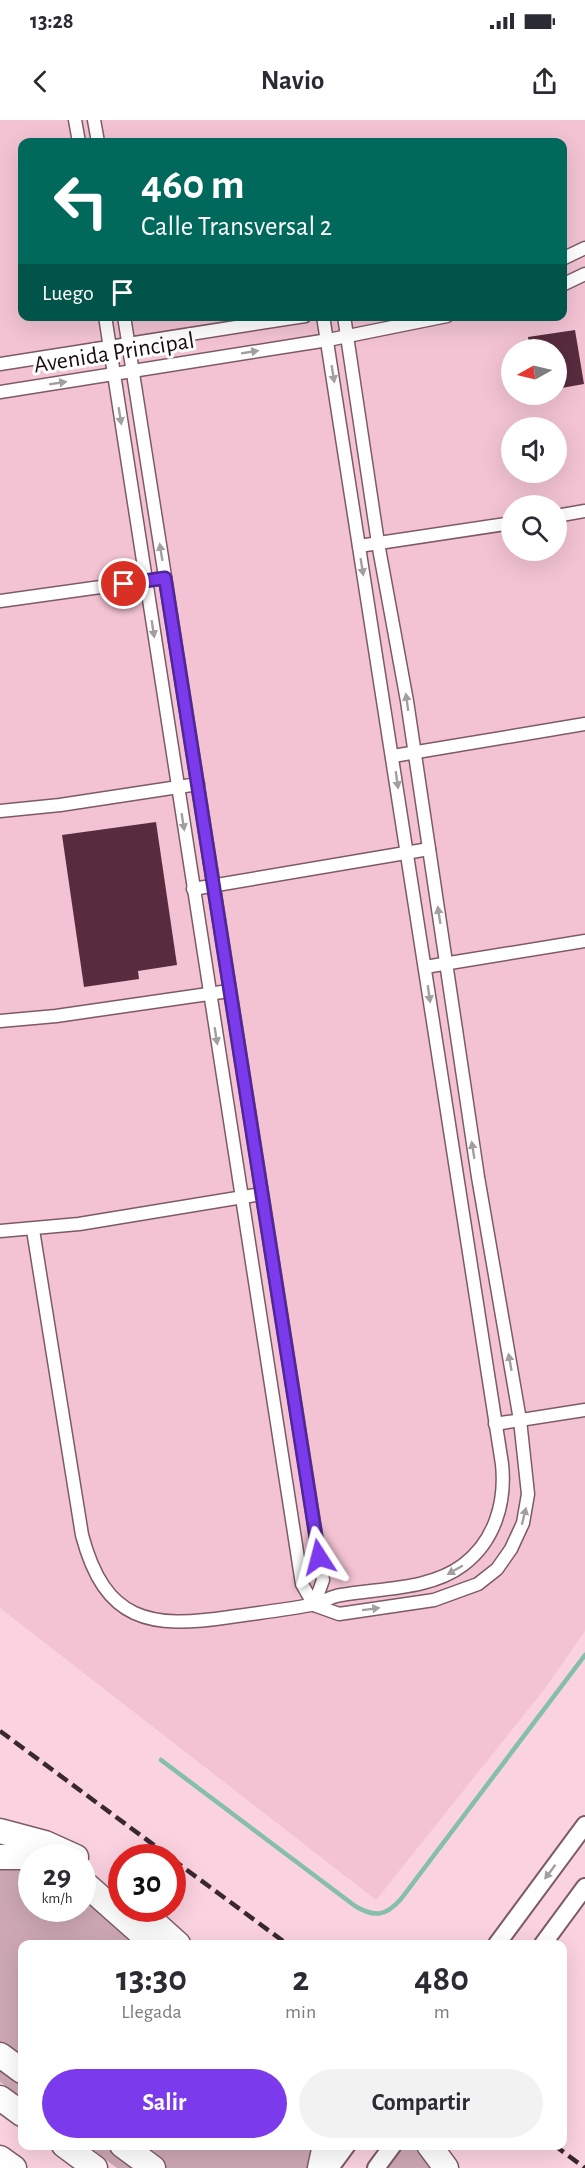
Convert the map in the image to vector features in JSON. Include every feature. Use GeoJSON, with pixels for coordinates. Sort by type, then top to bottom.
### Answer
{"type":"FeatureCollection","features":[{"type":"Feature","properties":{"kind":"highway"},"geometry":{"type":"LineString","coordinates":[[0,1831],[47,1844]]}},
{"type":"Feature","properties":{"kind":"highway"},"geometry":{"type":"LineString","coordinates":[[0,1857],[18,1857]]}},
{"type":"Feature","properties":{"kind":"highway"},"geometry":{"type":"LineString","coordinates":[[96,1873],[108,1882]]}},
{"type":"Feature","properties":{"kind":"highway"},"geometry":{"type":"LineString","coordinates":[[96,1893],[148,1940]]}},
{"type":"Feature","properties":{"kind":"highway"},"geometry":{"type":"LineString","coordinates":[[154,1922],[174,1940]]}},
{"type":"Feature","properties":{"kind":"highway"},"geometry":{"type":"LineString","coordinates":[[0,2055],[18,2068]]}},
{"type":"Feature","properties":{"kind":"highway"},"geometry":{"type":"LineString","coordinates":[[0,2098],[18,2111]]}},
{"type":"Feature","properties":{"kind":"highway"},"geometry":{"type":"LineString","coordinates":[[71,2150],[95,2168]]}},
{"type":"Feature","properties":{"kind":"highway"},"geometry":{"type":"LineString","coordinates":[[129,2150],[153,2168]]}},
{"type":"Feature","properties":{"kind":"highway"},"geometry":{"type":"LineString","coordinates":[[320,2168],[325,2150]]}},
{"type":"Feature","properties":{"kind":"highway"},"geometry":{"type":"LineString","coordinates":[[433,2150],[446,2168]]}},
{"type":"Feature","properties":{"kind":"highway"},"geometry":{"type":"LineString","coordinates":[[0,2158],[14,2168]]}},
{"type":"Feature","properties":{"kind":"street"},"geometry":{"type":"LineString","coordinates":[[75,120],[78,138]]}},
{"type":"Feature","properties":{"kind":"street"},"geometry":{"type":"LineString","coordinates":[[94,120],[97,138]]}},
{"type":"Feature","properties":{"kind":"street"},"geometry":{"type":"LineString","coordinates":[[567,257],[584,250]]}},
{"type":"Feature","properties":{"kind":"street"},"geometry":{"type":"LineString","coordinates":[[567,283],[585,274]]}},
{"type":"Feature","properties":{"kind":"street"},"geometry":{"type":"LineString","coordinates":[[106,321],[302,1584],[314,1605],[339,1614],[434,1600],[466,1590],[487,1578],[504,1559],[517,1538],[523,1523],[528,1494],[520,1420],[478,1177],[407,701],[378,543],[345,321]]}},
{"type":"Feature","properties":{"kind":"street"},"geometry":{"type":"LineString","coordinates":[[125,321],[322,1580],[314,1605]]}},
{"type":"Feature","properties":{"kind":"street","name":"Avenida Principal"},"geometry":{"type":"LineString","coordinates":[[0,364],[274,321]]}},
{"type":"Feature","properties":{"kind":"street"},"geometry":{"type":"LineString","coordinates":[[33,1230],[82,1535],[92,1568],[104,1588],[132,1612],[163,1622],[191,1623],[314,1605],[337,1595],[431,1581],[465,1564],[496,1523],[504,1479],[324,321]]}},
{"type":"Feature","properties":{"kind":"street","name":"Avenida Principal"},"geometry":{"type":"LineString","coordinates":[[0,392],[328,340],[421,321]]}},
{"type":"Feature","properties":{"kind":"street"},"geometry":{"type":"LineString","coordinates":[[567,514],[585,511]]}},
{"type":"Feature","properties":{"kind":"street"},"geometry":{"type":"LineString","coordinates":[[359,546],[501,525]]}},
{"type":"Feature","properties":{"kind":"street"},"geometry":{"type":"LineString","coordinates":[[0,601],[165,578]]}},
{"type":"Feature","properties":{"kind":"street"},"geometry":{"type":"LineString","coordinates":[[393,756],[585,724]]}},
{"type":"Feature","properties":{"kind":"street"},"geometry":{"type":"LineString","coordinates":[[0,811],[60,805],[198,784]]}},
{"type":"Feature","properties":{"kind":"street"},"geometry":{"type":"LineString","coordinates":[[193,889],[429,849]]}},
{"type":"Feature","properties":{"kind":"street"},"geometry":{"type":"LineString","coordinates":[[425,967],[585,941]]}},
{"type":"Feature","properties":{"kind":"street"},"geometry":{"type":"LineString","coordinates":[[0,1021],[56,1016],[229,991]]}},
{"type":"Feature","properties":{"kind":"street"},"geometry":{"type":"LineString","coordinates":[[456,1180],[478,1177]]}},
{"type":"Feature","properties":{"kind":"street"},"geometry":{"type":"LineString","coordinates":[[0,1231],[33,1230],[261,1194]]}},
{"type":"Feature","properties":{"kind":"street"},"geometry":{"type":"LineString","coordinates":[[495,1424],[585,1410]]}},
{"type":"Feature","properties":{"kind":"street"},"geometry":{"type":"LineString","coordinates":[[431,1581],[434,1600]]}},
{"type":"Feature","properties":{"kind":"street"},"geometry":{"type":"LineString","coordinates":[[499,1940],[585,1825]]}},
{"type":"Feature","properties":{"kind":"street"},"geometry":{"type":"LineString","coordinates":[[546,1940],[585,1887]]}},
{"type":"Feature","properties":{"kind":"street"},"geometry":{"type":"LineString","coordinates":[[330,2168],[343,2150]]}},
{"type":"Feature","properties":{"kind":"street"},"geometry":{"type":"LineString","coordinates":[[376,2168],[389,2150]]}},
{"type":"Feature","properties":{"kind":"shaded area"},"geometry":{"type":"Polygon","coordinates":[[[0,120],[585,120],[585,1631],[543,1691],[376,1900],[0,1608],[0,120]]]}},
{"type":"Feature","properties":{"kind":"shaded area"},"geometry":{"type":"Polygon","coordinates":[[[0,1864],[18,1864],[18,1922],[96,1922],[96,1902],[108,1912],[108,1922],[119,1922],[139,1940],[18,1940],[18,2060],[0,2047],[0,1864]]]}},
{"type":"Feature","properties":{"kind":"shaded area"},"geometry":{"type":"Polygon","coordinates":[[[0,2063],[18,2077],[18,2095],[0,2082],[0,2063]]]}},
{"type":"Feature","properties":{"kind":"shaded area"},"geometry":{"type":"Polygon","coordinates":[[[93,2150],[118,2150],[142,2168],[117,2168],[93,2150]]]}},
{"type":"Feature","properties":{"kind":"shaded area"},"geometry":{"type":"Polygon","coordinates":[[[140,2150],[318,2150],[313,2168],[164,2168],[140,2150]]]}},
{"type":"Feature","properties":{"kind":"shaded area"},"geometry":{"type":"Polygon","coordinates":[[[396,2150],[426,2150],[439,2168],[383,2168],[396,2150]]]}},
{"type":"Feature","properties":{"kind":"building"},"geometry":{"type":"Polygon","coordinates":[[[575,330],[584,384],[567,387],[567,339],[528,339],[528,337],[575,330]]]}},
{"type":"Feature","properties":{"kind":"building"},"geometry":{"type":"Polygon","coordinates":[[[156,822],[177,965],[138,971],[139,979],[84,987],[62,835],[156,822]]]}},
{"type":"Feature","properties":{"kind":"waterway"},"geometry":{"type":"LineString","coordinates":[[161,1760],[355,1906],[374,1914],[385,1912],[401,1899],[585,1655]]}},
{"type":"Feature","properties":{"kind":"railway"},"geometry":{"type":"LineString","coordinates":[[0,1731],[152,1844]]}},
{"type":"Feature","properties":{"kind":"railway"},"geometry":{"type":"LineString","coordinates":[[186,1869],[282,1940]]}},
{"type":"Feature","properties":{"kind":"railway"},"geometry":{"type":"LineString","coordinates":[[561,2150],[585,2168]]}},
{"type":"Feature","properties":{"kind":"route"},"geometry":{"type":"LineString","coordinates":[[124,584],[165,578],[319,1557]]}}]}
